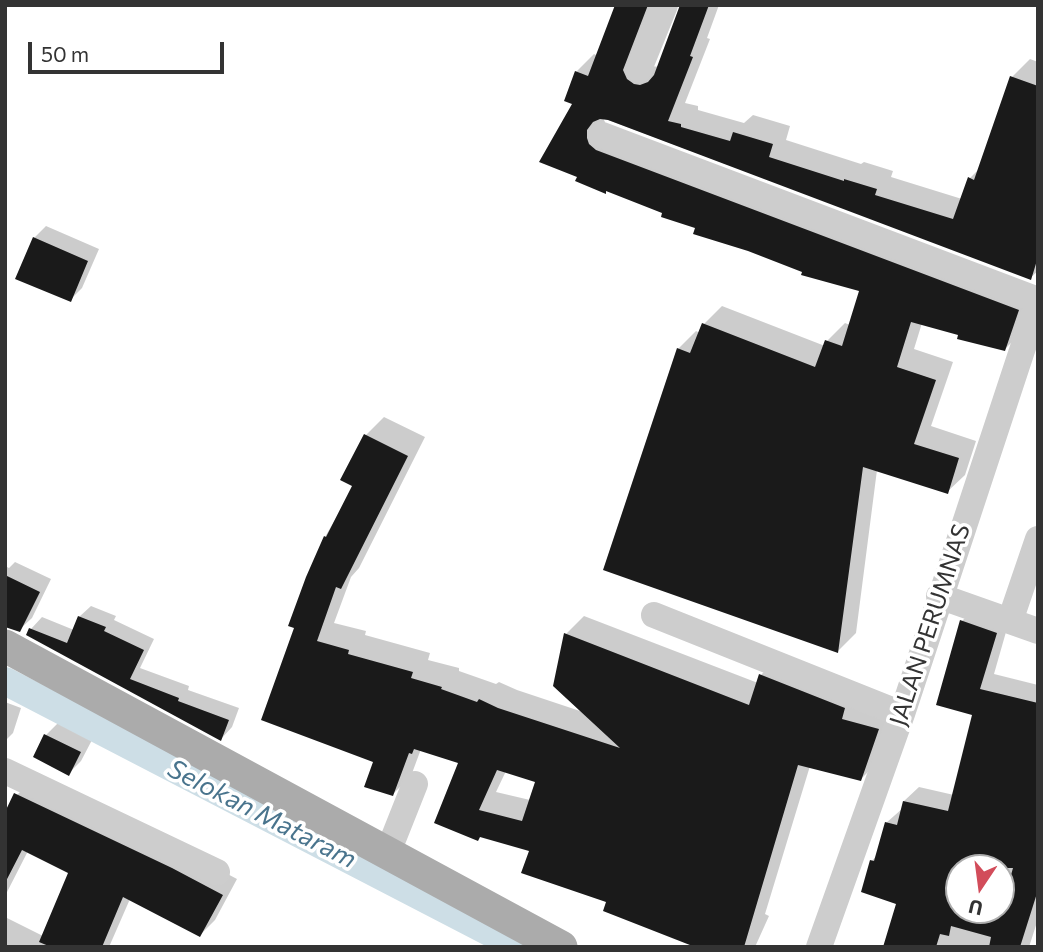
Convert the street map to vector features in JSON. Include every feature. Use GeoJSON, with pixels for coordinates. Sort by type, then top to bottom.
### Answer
{"type":"FeatureCollection","features":[{"type":"Feature","properties":{"kind":"main road"},"geometry":{"type":"LineString","coordinates":[[5,646],[561,947]]}},
{"type":"Feature","properties":{"kind":"street"},"geometry":{"type":"LineString","coordinates":[[639,69],[665,5]]}},
{"type":"Feature","properties":{"kind":"street"},"geometry":{"type":"LineString","coordinates":[[602,135],[1038,301]]}},
{"type":"Feature","properties":{"kind":"street","name":"JALAN PERUMNAS"},"geometry":{"type":"LineString","coordinates":[[825,945],[939,596],[1027,371],[1038,301]]}},
{"type":"Feature","properties":{"kind":"street"},"geometry":{"type":"LineString","coordinates":[[1010,621],[1038,539]]}},
{"type":"Feature","properties":{"kind":"street"},"geometry":{"type":"LineString","coordinates":[[939,596],[1038,631]]}},
{"type":"Feature","properties":{"kind":"street"},"geometry":{"type":"LineString","coordinates":[[654,615],[902,713]]}},
{"type":"Feature","properties":{"kind":"street"},"geometry":{"type":"LineString","coordinates":[[5,771],[218,872]]}},
{"type":"Feature","properties":{"kind":"street"},"geometry":{"type":"LineString","coordinates":[[388,852],[415,784]]}},
{"type":"Feature","properties":{"kind":"building"},"geometry":{"type":"Polygon","coordinates":[[[615,5],[648,5],[623,70],[627,79],[640,85],[648,82],[654,75],[680,5],[709,5],[690,56],[693,57],[668,121],[730,141],[733,132],[773,144],[769,157],[877,189],[875,195],[953,219],[968,177],[974,180],[1010,76],[1038,86],[1038,257],[1031,280],[608,120],[593,122],[587,130],[589,144],[596,150],[1019,310],[1005,351],[957,339],[958,335],[911,322],[897,367],[936,380],[914,444],[959,458],[948,494],[863,467],[838,653],[603,570],[677,348],[690,353],[702,323],[815,367],[825,340],[842,346],[859,291],[801,275],[802,272],[748,251],[693,234],[695,228],[661,217],[662,213],[575,181],[577,177],[539,162],[572,104],[564,101],[575,71],[588,76],[615,5]]]}},
{"type":"Feature","properties":{"kind":"building"},"geometry":{"type":"Polygon","coordinates":[[[33,237],[88,261],[71,302],[15,279],[33,237]]]}},
{"type":"Feature","properties":{"kind":"building"},"geometry":{"type":"Polygon","coordinates":[[[364,434],[408,456],[341,589],[336,587],[317,641],[349,650],[348,654],[413,672],[411,678],[442,687],[441,689],[477,702],[479,699],[498,708],[620,748],[553,686],[564,633],[749,705],[759,674],[845,708],[842,719],[879,729],[861,781],[798,765],[744,947],[695,947],[603,911],[606,902],[521,873],[529,851],[480,837],[478,841],[434,823],[458,763],[414,749],[412,754],[409,753],[393,796],[364,787],[373,762],[261,720],[294,628],[288,626],[306,577],[324,536],[326,537],[352,486],[340,480],[364,434]],[[497,770],[479,810],[522,821],[535,782],[497,770]]]}},
{"type":"Feature","properties":{"kind":"building"},"geometry":{"type":"Polygon","coordinates":[[[5,575],[40,592],[20,632],[5,627],[5,575]]]}},
{"type":"Feature","properties":{"kind":"building"},"geometry":{"type":"Polygon","coordinates":[[[78,616],[106,627],[104,631],[144,650],[130,679],[229,720],[221,741],[26,635],[29,628],[67,643],[78,616]]]}},
{"type":"Feature","properties":{"kind":"building"},"geometry":{"type":"Polygon","coordinates":[[[960,620],[997,633],[980,689],[1038,703],[1038,890],[1020,947],[989,947],[991,937],[951,926],[949,936],[940,934],[936,947],[883,947],[896,904],[861,892],[870,860],[874,861],[885,822],[897,825],[903,801],[948,811],[972,715],[936,705],[960,620]]]}},
{"type":"Feature","properties":{"kind":"building"},"geometry":{"type":"Polygon","coordinates":[[[44,734],[81,752],[69,776],[33,757],[44,734]]]}},
{"type":"Feature","properties":{"kind":"building"},"geometry":{"type":"Polygon","coordinates":[[[14,793],[223,895],[200,937],[123,897],[102,947],[51,947],[39,942],[68,873],[22,850],[5,883],[5,812],[14,793]]]}},
{"type":"Feature","properties":{"kind":"waterway","name":"Selokan Mataram"},"geometry":{"type":"LineString","coordinates":[[5,681],[518,947]]}}]}
